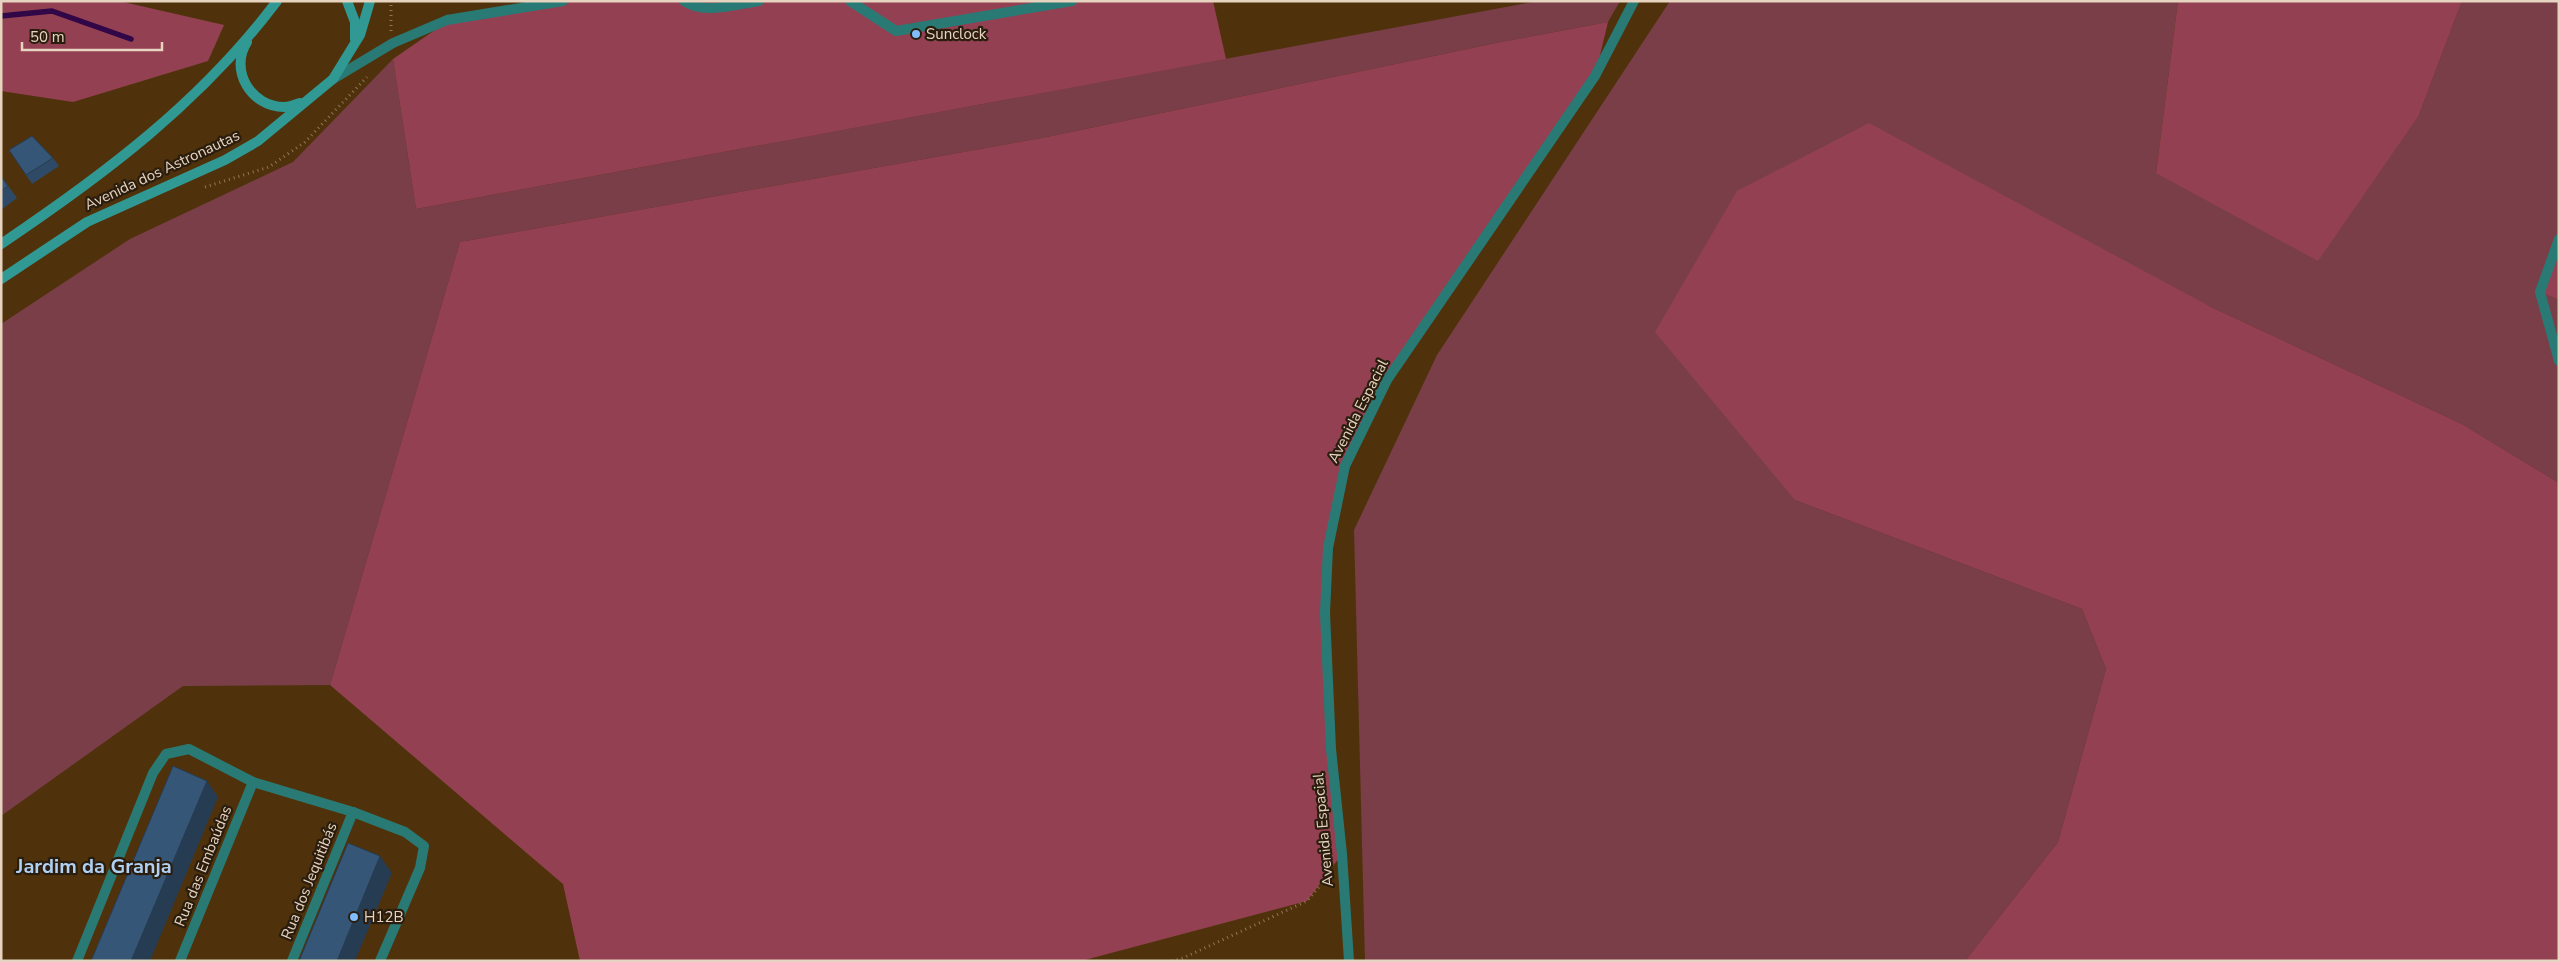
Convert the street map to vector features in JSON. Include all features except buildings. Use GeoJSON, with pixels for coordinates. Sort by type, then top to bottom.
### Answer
{"type":"FeatureCollection","features":[{"type":"Feature","properties":{"kind":"main road","name":"Avenida dos Astronautas"},"geometry":{"type":"LineString","coordinates":[[1,244],[75,194],[144,141],[198,90],[253,33],[277,1]]}},
{"type":"Feature","properties":{"kind":"main road"},"geometry":{"type":"LineString","coordinates":[[347,1],[355,22],[356,35],[353,50]]}},
{"type":"Feature","properties":{"kind":"main road","name":"Avenida dos Astronautas"},"geometry":{"type":"LineString","coordinates":[[1,279],[87,222],[225,160],[258,141],[333,78],[353,50],[360,36],[370,1]]}},
{"type":"Feature","properties":{"kind":"main road"},"geometry":{"type":"LineString","coordinates":[[253,33],[244,48],[239,66],[246,88],[260,99],[285,108],[303,102]]}},
{"type":"Feature","properties":{"kind":"lane"},"geometry":{"type":"LineString","coordinates":[[333,78],[390,44],[447,20],[563,1]]}},
{"type":"Feature","properties":{"kind":"lane"},"geometry":{"type":"LineString","coordinates":[[684,1],[690,6],[710,8],[759,1]]}},
{"type":"Feature","properties":{"kind":"lane"},"geometry":{"type":"LineString","coordinates":[[850,1],[896,31],[1072,1]]}},
{"type":"Feature","properties":{"kind":"lane","name":"Avenida Espacial"},"geometry":{"type":"LineString","coordinates":[[1349,961],[1342,854],[1331,749],[1325,613],[1328,548],[1345,466],[1387,380],[1595,76],[1634,1]]}},
{"type":"Feature","properties":{"kind":"lane"},"geometry":{"type":"LineString","coordinates":[[2559,239],[2540,292],[2559,361]]}},
{"type":"Feature","properties":{"kind":"lane"},"geometry":{"type":"LineString","coordinates":[[77,961],[153,773],[166,754],[189,749],[253,782],[353,812],[406,832],[424,846],[420,868],[380,961]]}},
{"type":"Feature","properties":{"kind":"lane","name":"Rua das Embaúdas"},"geometry":{"type":"LineString","coordinates":[[180,961],[253,782]]}},
{"type":"Feature","properties":{"kind":"lane","name":"Rua dos Jequitibás"},"geometry":{"type":"LineString","coordinates":[[292,961],[353,812]]}},
{"type":"Feature","properties":{"kind":"path"},"geometry":{"type":"LineString","coordinates":[[1172,961],[1183,958],[1307,901],[1323,885],[1342,854]]}},
{"type":"Feature","properties":{"kind":"shaded area"},"geometry":{"type":"Polygon","coordinates":[[[1,1],[119,1],[224,25],[208,61],[73,102],[1,91],[1,1]]]}},
{"type":"Feature","properties":{"kind":"shaded area"},"geometry":{"type":"Polygon","coordinates":[[[575,1],[1213,1],[1226,59],[416,209],[393,59],[448,21],[575,1]]]}},
{"type":"Feature","properties":{"kind":"shaded area"},"geometry":{"type":"Polygon","coordinates":[[[1538,1],[1620,1],[1608,22],[1496,43],[1047,137],[460,242],[330,685],[183,686],[1,816],[1,324],[130,239],[293,162],[393,59],[416,209],[1538,1]]]}},
{"type":"Feature","properties":{"kind":"shaded area"},"geometry":{"type":"Polygon","coordinates":[[[1670,1],[2178,1],[2156,173],[2419,115],[2462,1],[2559,1],[2559,239],[2540,292],[2559,300],[2559,483],[2462,424],[2209,306],[1795,500],[2082,609],[2106,669],[2058,842],[1965,961],[1365,961],[1354,530],[1437,355],[1670,1]]]}},
{"type":"Feature","properties":{"kind":"shaded area"},"geometry":{"type":"Polygon","coordinates":[[[2178,1],[2462,1],[2419,115],[2318,261],[2156,173],[2178,1]]]}},
{"type":"Feature","properties":{"kind":"shaded area"},"geometry":{"type":"Polygon","coordinates":[[[1608,22],[1595,76],[1387,380],[1345,466],[1328,548],[1325,613],[1342,854],[1307,901],[1081,961],[580,961],[563,884],[330,685],[460,242],[1047,137],[1496,43],[1608,22]]]}},
{"type":"Feature","properties":{"kind":"shaded area"},"geometry":{"type":"Polygon","coordinates":[[[1869,123],[2209,306],[2462,424],[2559,483],[2559,961],[1965,961],[2058,842],[2106,669],[2082,609],[1795,500],[1655,332],[1737,191],[1869,123]]]}},
{"type":"Feature","properties":{"kind":"shaded area"},"geometry":{"type":"Polygon","coordinates":[[[2559,239],[2559,300],[2540,292],[2559,239]]]}},
{"type":"Feature","properties":{"kind":"waterway"},"geometry":{"type":"LineString","coordinates":[[1,16],[52,11],[131,39]]}},
{"type":"Feature","properties":{"kind":"place","name":"Sunclock"},"geometry":{"type":"Point","coordinates":[916,34]}},
{"type":"Feature","properties":{"kind":"place","name":"H12B"},"geometry":{"type":"Point","coordinates":[354,917]}},
{"type":"Feature","properties":{"kind":"district","name":"Jardim da Granja"},"geometry":{"type":"Point","coordinates":[94,866]}}]}
